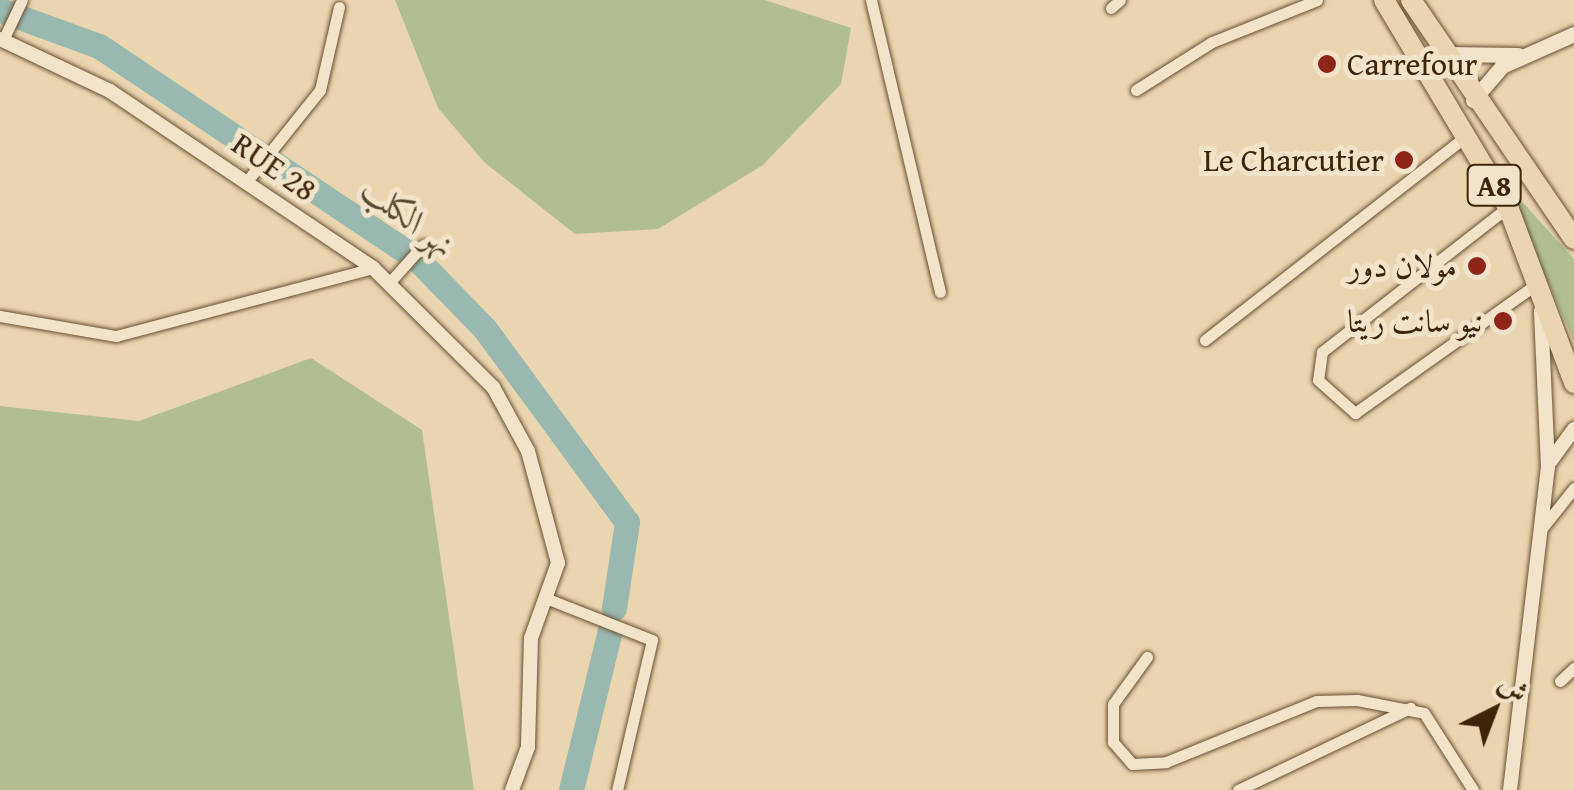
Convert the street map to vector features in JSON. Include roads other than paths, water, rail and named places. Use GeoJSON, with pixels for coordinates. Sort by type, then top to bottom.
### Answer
{"type":"FeatureCollection","features":[{"type":"Feature","properties":{"kind":"highway","name":"A8"},"geometry":{"type":"LineString","coordinates":[[1384,0],[1508,207],[1574,383]]}},
{"type":"Feature","properties":{"kind":"highway","name":"A8"},"geometry":{"type":"LineString","coordinates":[[1411,0],[1472,100],[1574,239]]}},
{"type":"Feature","properties":{"kind":"main road"},"geometry":{"type":"LineString","coordinates":[[1472,100],[1488,76],[1522,56],[1574,34]]}},
{"type":"Feature","properties":{"kind":"main road"},"geometry":{"type":"LineString","coordinates":[[1446,54],[1522,56]]}},
{"type":"Feature","properties":{"kind":"street"},"geometry":{"type":"LineString","coordinates":[[4,36],[22,0]]}},
{"type":"Feature","properties":{"kind":"street"},"geometry":{"type":"LineString","coordinates":[[870,0],[940,292]]}},
{"type":"Feature","properties":{"kind":"street"},"geometry":{"type":"LineString","coordinates":[[1136,90],[1212,42],[1317,0]]}},
{"type":"Feature","properties":{"kind":"street"},"geometry":{"type":"LineString","coordinates":[[247,181],[320,90],[339,7]]}},
{"type":"Feature","properties":{"kind":"street","name":"RUE 28"},"geometry":{"type":"LineString","coordinates":[[4,36],[110,91],[391,281],[460,349],[520,431],[556,546],[548,599],[531,638],[528,746],[512,790]]}},
{"type":"Feature","properties":{"kind":"street"},"geometry":{"type":"LineString","coordinates":[[1204,340],[1464,138]]}},
{"type":"Feature","properties":{"kind":"street"},"geometry":{"type":"LineString","coordinates":[[1508,207],[1322,352],[1318,380],[1355,413],[1538,292]]}},
{"type":"Feature","properties":{"kind":"street"},"geometry":{"type":"LineString","coordinates":[[391,281],[423,245]]}},
{"type":"Feature","properties":{"kind":"street"},"geometry":{"type":"LineString","coordinates":[[0,316],[116,336],[373,268]]}},
{"type":"Feature","properties":{"kind":"street"},"geometry":{"type":"LineString","coordinates":[[1510,790],[1548,467],[1538,292]]}},
{"type":"Feature","properties":{"kind":"street"},"geometry":{"type":"LineString","coordinates":[[1548,467],[1574,430]]}},
{"type":"Feature","properties":{"kind":"street"},"geometry":{"type":"LineString","coordinates":[[1543,527],[1574,488]]}},
{"type":"Feature","properties":{"kind":"street"},"geometry":{"type":"LineString","coordinates":[[548,599],[652,640],[617,790]]}},
{"type":"Feature","properties":{"kind":"street"},"geometry":{"type":"LineString","coordinates":[[1147,658],[1113,704],[1113,742],[1132,764],[1166,762],[1316,701],[1412,707],[1434,722],[1473,790]]}},
{"type":"Feature","properties":{"kind":"street"},"geometry":{"type":"LineString","coordinates":[[1560,681],[1574,668]]}},
{"type":"Feature","properties":{"kind":"street"},"geometry":{"type":"LineString","coordinates":[[1238,790],[1412,707]]}},
{"type":"Feature","properties":{"kind":"waterway","name":"نهر الكلب"},"geometry":{"type":"LineString","coordinates":[[0,10],[99,46],[416,258],[485,329],[627,522],[614,608]]}},
{"type":"Feature","properties":{"kind":"waterway","name":"نهر الكلب"},"geometry":{"type":"LineString","coordinates":[[571,790],[610,630]]}},
{"type":"Feature","properties":{"kind":"place","name":"Carrefour"},"geometry":{"type":"Point","coordinates":[1327,64]}},
{"type":"Feature","properties":{"kind":"place","name":"Le Charcutier"},"geometry":{"type":"Point","coordinates":[1404,160]}},
{"type":"Feature","properties":{"kind":"place","name":"مولان دور"},"geometry":{"type":"Point","coordinates":[1477,266]}},
{"type":"Feature","properties":{"kind":"place","name":"نيو سانت ريتا"},"geometry":{"type":"Point","coordinates":[1503,321]}}]}
